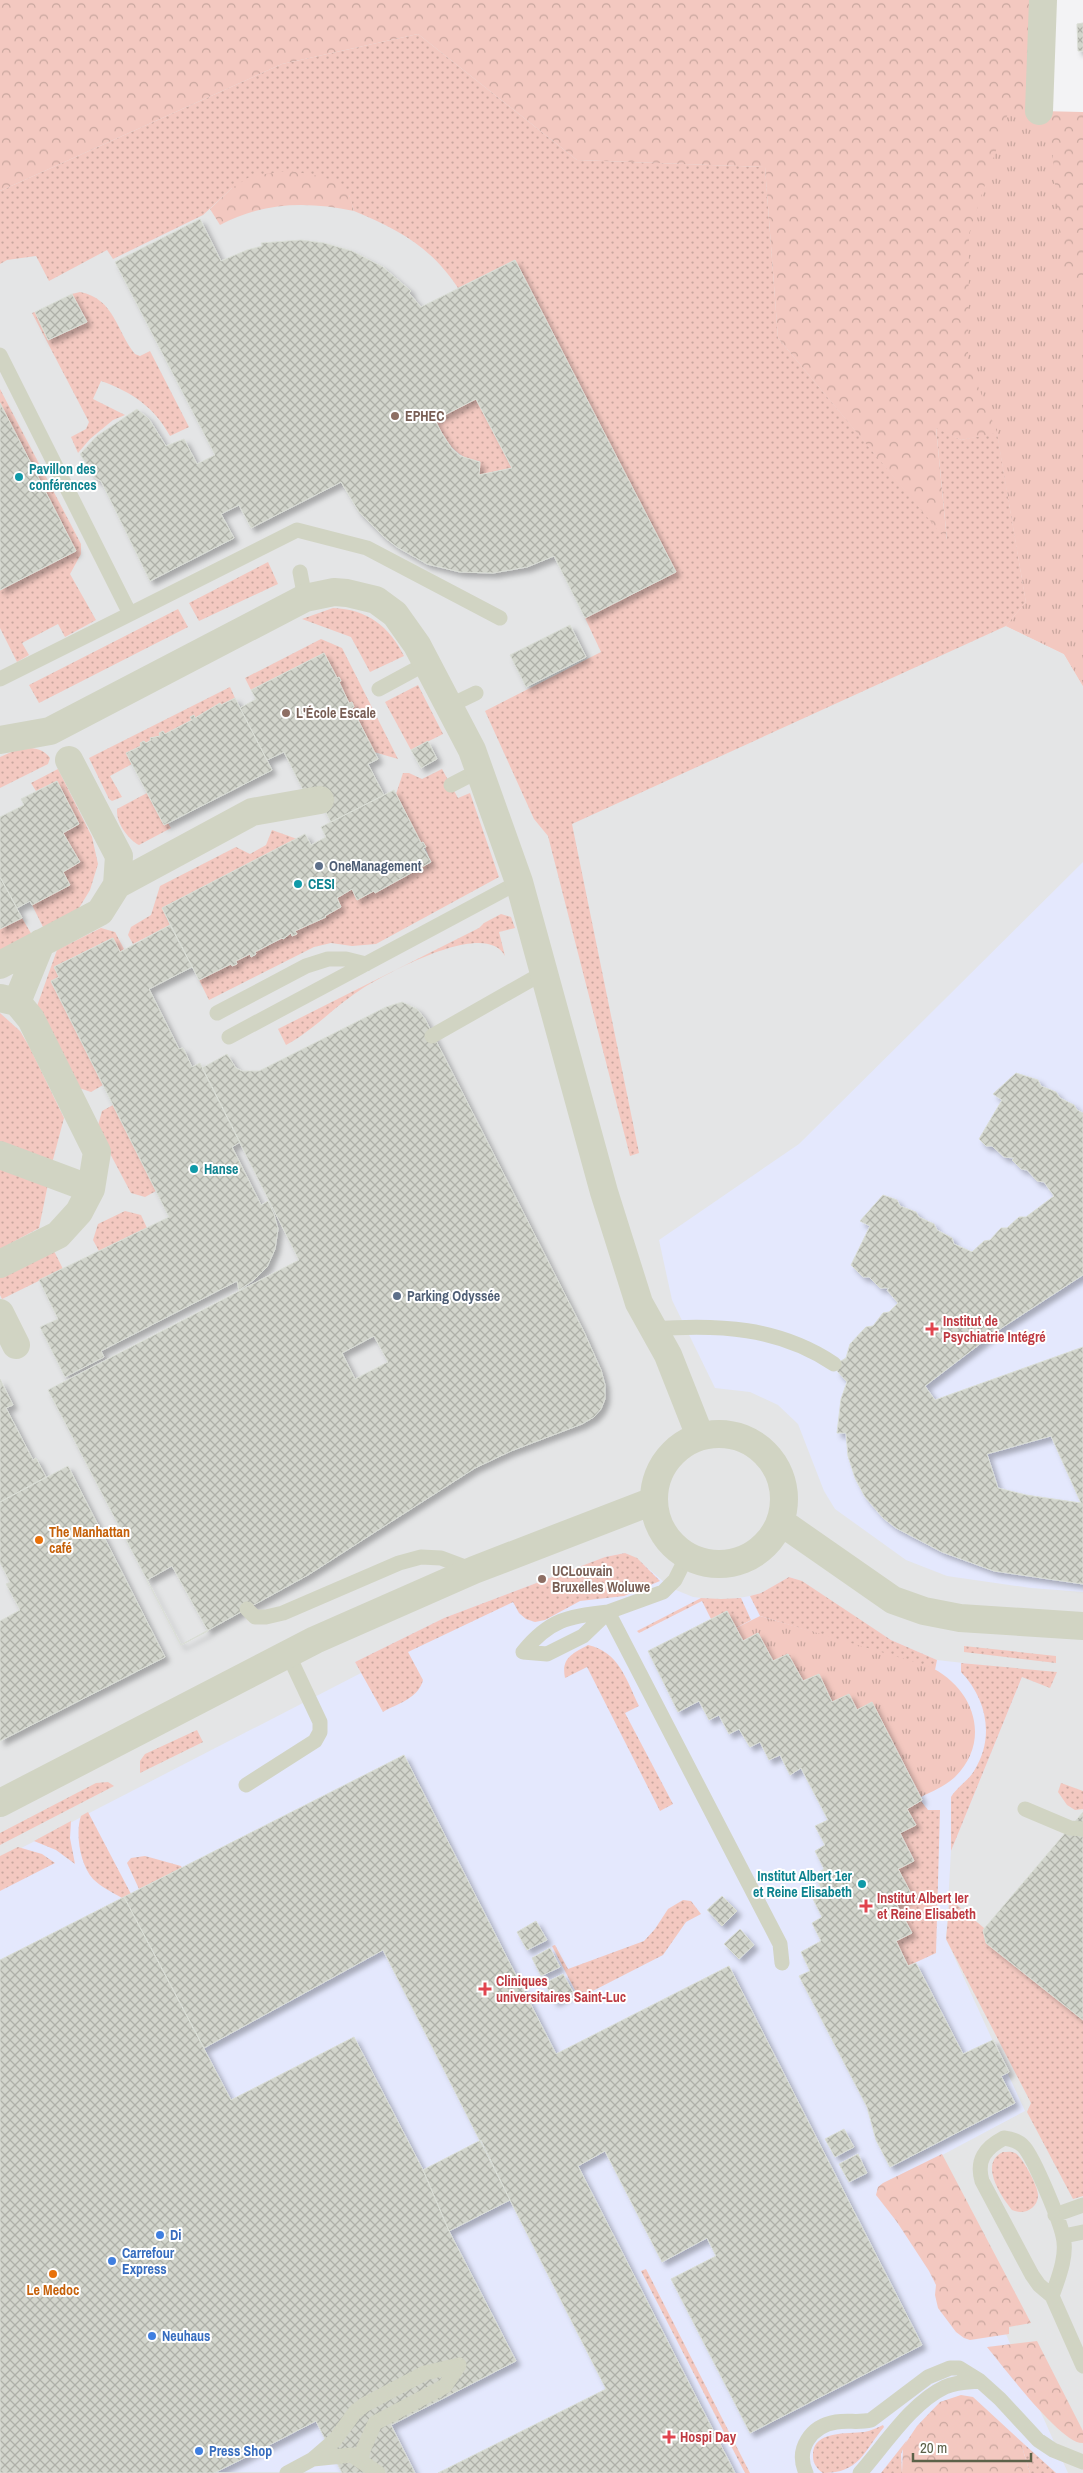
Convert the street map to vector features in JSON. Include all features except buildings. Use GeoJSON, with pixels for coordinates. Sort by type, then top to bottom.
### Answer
{"type":"FeatureCollection","features":[{"type":"Feature","properties":{"kind":"street"},"geometry":{"type":"LineString","coordinates":[[1039,111],[1043,0]]}},
{"type":"Feature","properties":{"kind":"street"},"geometry":{"type":"LineString","coordinates":[[0,740],[50,731],[302,585],[376,600],[387,607],[403,623],[426,663],[480,770],[520,882],[543,973],[604,1192],[639,1303],[668,1355],[700,1436]]}},
{"type":"Feature","properties":{"kind":"street"},"geometry":{"type":"LineString","coordinates":[[0,966],[100,912],[117,885],[119,856],[69,760]]}},
{"type":"Feature","properties":{"kind":"street"},"geometry":{"type":"LineString","coordinates":[[117,885],[252,812],[320,800]]}},
{"type":"Feature","properties":{"kind":"street"},"geometry":{"type":"LineString","coordinates":[[0,1264],[58,1235],[79,1212],[91,1189],[97,1152],[31,1019],[9,1000],[41,943]]}},
{"type":"Feature","properties":{"kind":"street"},"geometry":{"type":"LineString","coordinates":[[0,1155],[91,1189]]}},
{"type":"Feature","properties":{"kind":"street"},"geometry":{"type":"LineString","coordinates":[[0,1314],[16,1345]]}},
{"type":"Feature","properties":{"kind":"street"},"geometry":{"type":"LineString","coordinates":[[727,1434],[741,1436],[760,1446],[774,1462],[783,1481],[785,1502],[780,1522],[769,1542],[752,1556],[731,1564],[708,1564],[687,1556],[670,1542],[658,1523],[653,1501],[655,1484],[661,1468],[671,1454],[684,1443],[700,1436],[727,1434]]}},
{"type":"Feature","properties":{"kind":"street"},"geometry":{"type":"LineString","coordinates":[[0,1803],[315,1640],[474,1570],[653,1501]]}},
{"type":"Feature","properties":{"kind":"street"},"geometry":{"type":"LineString","coordinates":[[780,1522],[893,1600],[924,1611],[960,1618],[1083,1626]]}},
{"type":"Feature","properties":{"kind":"lane"},"geometry":{"type":"LineString","coordinates":[[0,355],[130,614]]}},
{"type":"Feature","properties":{"kind":"lane"},"geometry":{"type":"LineString","coordinates":[[0,680],[297,530],[367,548],[500,618]]}},
{"type":"Feature","properties":{"kind":"lane"},"geometry":{"type":"LineString","coordinates":[[379,689],[426,663]]}},
{"type":"Feature","properties":{"kind":"lane"},"geometry":{"type":"LineString","coordinates":[[449,706],[476,693]]}},
{"type":"Feature","properties":{"kind":"lane"},"geometry":{"type":"LineString","coordinates":[[451,785],[480,770]]}},
{"type":"Feature","properties":{"kind":"lane"},"geometry":{"type":"LineString","coordinates":[[228,1037],[520,882]]}},
{"type":"Feature","properties":{"kind":"lane"},"geometry":{"type":"LineString","coordinates":[[216,1013],[306,966],[328,959],[346,959],[366,964]]}},
{"type":"Feature","properties":{"kind":"lane"},"geometry":{"type":"LineString","coordinates":[[432,1036],[543,973]]}},
{"type":"Feature","properties":{"kind":"lane"},"geometry":{"type":"LineString","coordinates":[[654,1330],[699,1326],[740,1328],[783,1339],[814,1351],[834,1364]]}},
{"type":"Feature","properties":{"kind":"lane"},"geometry":{"type":"LineString","coordinates":[[608,1612],[583,1636],[547,1654],[523,1652],[538,1635],[572,1616],[608,1612],[664,1592],[675,1580],[687,1556]]}},
{"type":"Feature","properties":{"kind":"lane"},"geometry":{"type":"LineString","coordinates":[[246,1609],[254,1617],[266,1617],[283,1613],[399,1563],[422,1557],[441,1558],[474,1570]]}},
{"type":"Feature","properties":{"kind":"lane"},"geometry":{"type":"LineString","coordinates":[[608,1612],[780,1944],[782,1964]]}},
{"type":"Feature","properties":{"kind":"lane"},"geometry":{"type":"LineString","coordinates":[[246,1785],[314,1741],[320,1732],[318,1714],[288,1654]]}},
{"type":"Feature","properties":{"kind":"lane"},"geometry":{"type":"LineString","coordinates":[[1025,1809],[1070,1828],[1083,1829]]}},
{"type":"Feature","properties":{"kind":"lane"},"geometry":{"type":"LineString","coordinates":[[1052,2296],[1062,2265],[1064,2236],[1032,2157],[1023,2146],[1013,2140],[1004,2138],[986,2151],[980,2162],[979,2171],[982,2181],[1032,2275],[1039,2285],[1052,2296],[1083,2366]]}},
{"type":"Feature","properties":{"kind":"lane"},"geometry":{"type":"LineString","coordinates":[[1055,2215],[1083,2205]]}},
{"type":"Feature","properties":{"kind":"lane"},"geometry":{"type":"LineString","coordinates":[[1064,2236],[1083,2232]]}},
{"type":"Feature","properties":{"kind":"lane"},"geometry":{"type":"LineString","coordinates":[[287,2473],[313,2460],[334,2440],[355,2412],[364,2405],[425,2373],[459,2365],[445,2386],[375,2423],[363,2450],[362,2460]]}},
{"type":"Feature","properties":{"kind":"lane"},"geometry":{"type":"LineString","coordinates":[[806,2473],[801,2455],[805,2444],[819,2428],[839,2422],[862,2423],[871,2420],[920,2382],[950,2368],[959,2368],[980,2381],[1038,2440],[1053,2450],[1083,2462]]}},
{"type":"Feature","properties":{"kind":"lane"},"geometry":{"type":"LineString","coordinates":[[860,2473],[896,2428],[930,2396],[945,2387],[957,2383],[980,2381]]}},
{"type":"Feature","properties":{"kind":"lane"},"geometry":{"type":"LineString","coordinates":[[313,2460],[352,2455],[362,2460],[378,2473]]}},
{"type":"Feature","properties":{"kind":"shaded area","name":"UCLouvain Bruxelles Woluwe"},"geometry":{"type":"Polygon","coordinates":[[[0,0],[1011,0],[1006,626],[1064,654],[1083,686],[1083,2473],[0,2473],[0,0]]]}},
{"type":"Feature","properties":{"kind":"shaded area"},"geometry":{"type":"Polygon","coordinates":[[[1083,862],[1083,1592],[1031,1588],[947,1576],[906,1560],[835,1509],[824,1491],[798,1424],[778,1405],[750,1392],[715,1388],[672,1300],[659,1240],[799,1144],[1083,862]]]}},
{"type":"Feature","properties":{"kind":"shaded area","name":"Cliniques universitaires Saint-Luc"},"geometry":{"type":"Polygon","coordinates":[[[625,1553],[637,1559],[671,1588],[693,1597],[732,1599],[750,1596],[761,1593],[789,1577],[796,1579],[891,1640],[937,1660],[1025,1670],[951,1851],[946,1939],[1025,2111],[929,2162],[1068,2473],[0,2473],[0,1859],[361,1673],[355,1662],[444,1618],[605,1557],[625,1553]]]}},
{"type":"Feature","properties":{"kind":"green space"},"geometry":{"type":"Polygon","coordinates":[[[0,0],[1038,0],[1039,111],[1083,112],[1083,686],[1064,654],[1006,626],[1026,602],[997,433],[961,440],[936,428],[947,541],[778,338],[765,167],[577,160],[418,34],[282,64],[0,191],[0,0]]]}},
{"type":"Feature","properties":{"kind":"green space"},"geometry":{"type":"Polygon","coordinates":[[[418,34],[577,160],[765,167],[778,338],[947,540],[936,427],[961,440],[997,432],[1026,602],[1006,626],[572,824],[639,1153],[630,1156],[548,836],[534,819],[485,711],[601,652],[585,618],[676,572],[515,260],[458,288],[437,261],[425,250],[399,232],[354,211],[349,195],[232,188],[203,215],[113,259],[107,250],[49,281],[36,256],[7,260],[0,264],[0,191],[282,64],[418,34]]]}},
{"type":"Feature","properties":{"kind":"green space"},"geometry":{"type":"Polygon","coordinates":[[[1009,110],[1049,111],[1063,279],[1083,288],[1083,686],[1064,654],[1006,626],[1026,602],[997,432],[968,362],[969,234],[1009,110]]]}},
{"type":"Feature","properties":{"kind":"green space"},"geometry":{"type":"Polygon","coordinates":[[[288,171],[322,177],[338,184],[349,195],[354,211],[319,206],[286,206],[252,212],[220,225],[210,209],[232,188],[251,176],[288,171]]]}},
{"type":"Feature","properties":{"kind":"green space"},"geometry":{"type":"Polygon","coordinates":[[[80,292],[101,301],[114,317],[135,354],[140,356],[150,351],[189,427],[170,436],[157,417],[141,402],[123,390],[101,381],[93,399],[125,415],[113,420],[90,439],[78,453],[71,437],[86,429],[89,422],[32,313],[35,312],[49,340],[87,322],[72,294],[80,292]]]}},
{"type":"Feature","properties":{"kind":"green space"},"geometry":{"type":"Polygon","coordinates":[[[0,389],[81,544],[81,554],[70,574],[96,620],[65,637],[58,624],[22,643],[29,655],[17,662],[0,628],[0,590],[76,551],[0,403],[0,389]]]}},
{"type":"Feature","properties":{"kind":"green space"},"geometry":{"type":"Polygon","coordinates":[[[476,399],[512,468],[479,475],[480,462],[464,457],[452,447],[435,420],[476,399]]]}},
{"type":"Feature","properties":{"kind":"green space"},"geometry":{"type":"Polygon","coordinates":[[[268,562],[278,584],[199,621],[189,603],[268,562]]]}},
{"type":"Feature","properties":{"kind":"green space"},"geometry":{"type":"Polygon","coordinates":[[[333,608],[356,612],[376,622],[392,636],[404,656],[370,672],[351,637],[302,619],[333,608]]]}},
{"type":"Feature","properties":{"kind":"green space"},"geometry":{"type":"Polygon","coordinates":[[[178,609],[188,627],[39,703],[29,685],[178,609]]]}},
{"type":"Feature","properties":{"kind":"green space"},"geometry":{"type":"Polygon","coordinates":[[[321,639],[342,648],[398,759],[374,752],[352,708],[354,707],[352,702],[349,703],[339,682],[341,681],[339,677],[337,678],[324,653],[251,690],[245,678],[321,639]]]}},
{"type":"Feature","properties":{"kind":"green space"},"geometry":{"type":"Polygon","coordinates":[[[418,685],[443,734],[411,750],[385,702],[418,685]]]}},
{"type":"Feature","properties":{"kind":"green space"},"geometry":{"type":"Polygon","coordinates":[[[230,687],[235,698],[195,718],[194,716],[191,717],[192,720],[165,734],[159,733],[160,736],[151,738],[146,743],[144,741],[141,743],[141,746],[127,753],[132,764],[110,776],[122,797],[112,801],[109,799],[89,758],[230,687]]]}},
{"type":"Feature","properties":{"kind":"green space"},"geometry":{"type":"Polygon","coordinates":[[[31,748],[46,754],[50,758],[48,764],[0,788],[0,757],[16,750],[31,748]]]}},
{"type":"Feature","properties":{"kind":"green space"},"geometry":{"type":"Polygon","coordinates":[[[58,769],[92,837],[98,864],[90,890],[79,908],[44,929],[32,905],[63,872],[79,862],[63,833],[79,824],[57,781],[36,791],[31,783],[58,769]]]}},
{"type":"Feature","properties":{"kind":"green space"},"geometry":{"type":"Polygon","coordinates":[[[442,769],[458,798],[470,793],[499,877],[376,944],[352,946],[331,943],[314,947],[209,1000],[199,980],[231,964],[233,966],[237,964],[236,961],[250,954],[252,957],[256,955],[255,952],[282,938],[284,939],[291,933],[292,936],[296,934],[295,931],[326,917],[341,907],[337,898],[352,889],[357,899],[374,891],[375,893],[431,862],[423,842],[421,843],[396,794],[403,773],[409,773],[422,779],[442,769]]]}},
{"type":"Feature","properties":{"kind":"green space"},"geometry":{"type":"Polygon","coordinates":[[[147,793],[164,825],[168,823],[171,828],[139,845],[124,830],[118,820],[117,809],[147,793]]]}},
{"type":"Feature","properties":{"kind":"green space"},"geometry":{"type":"Polygon","coordinates":[[[272,830],[297,839],[162,908],[170,925],[133,944],[128,935],[131,927],[151,915],[160,886],[236,847],[250,854],[266,845],[272,830]]]}},
{"type":"Feature","properties":{"kind":"green space"},"geometry":{"type":"Polygon","coordinates":[[[501,914],[511,917],[515,928],[499,932],[505,956],[494,946],[478,943],[436,952],[392,972],[363,988],[286,1045],[278,1029],[479,928],[484,923],[501,914]]]}},
{"type":"Feature","properties":{"kind":"green space"},"geometry":{"type":"Polygon","coordinates":[[[22,918],[32,935],[0,952],[0,929],[22,918]]]}},
{"type":"Feature","properties":{"kind":"green space"},"geometry":{"type":"Polygon","coordinates":[[[101,928],[115,932],[124,949],[120,952],[112,938],[54,967],[59,977],[51,982],[103,1085],[91,1092],[76,1087],[36,1009],[57,950],[101,928]]]}},
{"type":"Feature","properties":{"kind":"green space"},"geometry":{"type":"Polygon","coordinates":[[[0,1013],[20,1031],[64,1118],[51,1167],[0,1147],[0,1013]]]}},
{"type":"Feature","properties":{"kind":"green space"},"geometry":{"type":"Polygon","coordinates":[[[113,1105],[156,1191],[145,1197],[131,1193],[97,1129],[102,1111],[113,1105]]]}},
{"type":"Feature","properties":{"kind":"green space"},"geometry":{"type":"Polygon","coordinates":[[[0,1161],[49,1179],[39,1228],[0,1249],[0,1161]]]}},
{"type":"Feature","properties":{"kind":"green space"},"geometry":{"type":"Polygon","coordinates":[[[125,1211],[141,1215],[147,1228],[99,1251],[93,1240],[98,1224],[125,1211]]]}},
{"type":"Feature","properties":{"kind":"green space"},"geometry":{"type":"Polygon","coordinates":[[[52,1247],[63,1269],[2,1299],[0,1295],[0,1272],[52,1247]]]}},
{"type":"Feature","properties":{"kind":"green space"},"geometry":{"type":"Polygon","coordinates":[[[625,1553],[637,1558],[660,1581],[624,1596],[580,1601],[545,1620],[535,1622],[526,1619],[519,1613],[513,1602],[408,1652],[423,1680],[417,1692],[407,1700],[383,1712],[355,1662],[444,1618],[605,1557],[625,1553]]]}},
{"type":"Feature","properties":{"kind":"green space"},"geometry":{"type":"Polygon","coordinates":[[[789,1577],[802,1581],[891,1640],[937,1660],[935,1670],[760,1616],[750,1596],[761,1593],[789,1577]]]}},
{"type":"Feature","properties":{"kind":"green space"},"geometry":{"type":"Polygon","coordinates":[[[701,1598],[741,1598],[751,1620],[736,1628],[727,1611],[711,1619],[702,1601],[639,1633],[637,1631],[701,1598]]]}},
{"type":"Feature","properties":{"kind":"green space"},"geometry":{"type":"Polygon","coordinates":[[[760,1616],[928,1666],[944,1675],[957,1686],[973,1715],[975,1730],[973,1746],[967,1762],[955,1777],[921,1797],[872,1703],[857,1710],[849,1695],[832,1702],[819,1675],[803,1681],[788,1654],[773,1661],[758,1633],[743,1641],[736,1628],[760,1616]]]}},
{"type":"Feature","properties":{"kind":"green space"},"geometry":{"type":"Polygon","coordinates":[[[588,1645],[599,1649],[614,1660],[625,1677],[639,1706],[625,1713],[673,1804],[660,1811],[587,1667],[565,1678],[566,1661],[573,1654],[588,1645]]]}},
{"type":"Feature","properties":{"kind":"green space"},"geometry":{"type":"Polygon","coordinates":[[[964,1646],[1056,1656],[1056,1663],[964,1652],[964,1646]]]}},
{"type":"Feature","properties":{"kind":"green space"},"geometry":{"type":"Polygon","coordinates":[[[961,1663],[1057,1672],[1050,1688],[1022,1677],[951,1851],[951,1797],[969,1778],[981,1758],[986,1732],[982,1706],[977,1694],[961,1672],[961,1663]]]}},
{"type":"Feature","properties":{"kind":"green space"},"geometry":{"type":"Polygon","coordinates":[[[197,1730],[203,1742],[140,1773],[140,1761],[145,1754],[197,1730]]]}},
{"type":"Feature","properties":{"kind":"green space"},"geometry":{"type":"Polygon","coordinates":[[[108,1782],[114,1786],[0,1845],[0,1833],[96,1783],[108,1782]]]}},
{"type":"Feature","properties":{"kind":"green space"},"geometry":{"type":"Polygon","coordinates":[[[1061,1783],[1083,1791],[1083,1809],[1075,1810],[1067,1805],[1058,1792],[1061,1783]]]}},
{"type":"Feature","properties":{"kind":"green space"},"geometry":{"type":"Polygon","coordinates":[[[921,1801],[928,1810],[940,1810],[936,1953],[908,1966],[896,1941],[912,1933],[897,1905],[913,1897],[898,1869],[914,1860],[900,1833],[916,1825],[907,1809],[921,1801]]]}},
{"type":"Feature","properties":{"kind":"green space"},"geometry":{"type":"Polygon","coordinates":[[[88,1812],[131,1894],[122,1898],[93,1879],[85,1866],[80,1849],[79,1823],[81,1816],[88,1812]]]}},
{"type":"Feature","properties":{"kind":"green space"},"geometry":{"type":"Polygon","coordinates":[[[71,1821],[70,1838],[75,1864],[56,1850],[34,1841],[71,1821]]]}},
{"type":"Feature","properties":{"kind":"green space"},"geometry":{"type":"Polygon","coordinates":[[[18,1847],[42,1854],[55,1863],[0,1891],[0,1856],[18,1847]]]}},
{"type":"Feature","properties":{"kind":"green space"},"geometry":{"type":"Polygon","coordinates":[[[145,1856],[181,1866],[182,1868],[139,1889],[127,1863],[131,1858],[145,1856]]]}},
{"type":"Feature","properties":{"kind":"green space"},"geometry":{"type":"Polygon","coordinates":[[[950,1899],[984,1928],[986,1943],[1083,2020],[1083,2196],[1073,2199],[1027,2112],[1031,2103],[946,1939],[950,1899]]]}},
{"type":"Feature","properties":{"kind":"green space"},"geometry":{"type":"Polygon","coordinates":[[[683,1900],[691,1901],[701,1914],[686,1922],[663,1955],[579,1998],[552,1946],[555,1945],[568,1969],[644,1941],[655,1929],[668,1909],[683,1900]]]}},
{"type":"Feature","properties":{"kind":"green space"},"geometry":{"type":"Polygon","coordinates":[[[1003,2152],[1012,2152],[1018,2155],[1033,2180],[1038,2196],[1035,2205],[1029,2210],[1021,2212],[1012,2210],[994,2180],[993,2164],[996,2157],[1003,2152]]]}},
{"type":"Feature","properties":{"kind":"green space"},"geometry":{"type":"Polygon","coordinates":[[[942,2154],[1031,2323],[1009,2327],[1009,2334],[970,2340],[956,2332],[938,2308],[935,2295],[936,2285],[929,2271],[897,2222],[876,2195],[878,2187],[883,2183],[942,2154]]]}},
{"type":"Feature","properties":{"kind":"green space"},"geometry":{"type":"Polygon","coordinates":[[[646,2269],[750,2473],[745,2473],[641,2271],[646,2269]]]}},
{"type":"Feature","properties":{"kind":"green space"},"geometry":{"type":"Polygon","coordinates":[[[1037,2341],[1083,2431],[1083,2443],[1073,2440],[1047,2418],[987,2347],[1037,2341]]]}},
{"type":"Feature","properties":{"kind":"green space"},"geometry":{"type":"Polygon","coordinates":[[[961,2395],[973,2397],[1024,2444],[1022,2447],[1030,2473],[902,2473],[903,2447],[917,2426],[940,2402],[961,2395]]]}},
{"type":"Feature","properties":{"kind":"green space"},"geometry":{"type":"Polygon","coordinates":[[[883,2425],[884,2427],[865,2453],[853,2465],[835,2472],[823,2473],[816,2466],[813,2459],[814,2448],[824,2438],[832,2435],[866,2432],[883,2425]]]}},
{"type":"Feature","properties":{"kind":"green space"},"geometry":{"type":"Polygon","coordinates":[[[907,2440],[901,2454],[902,2473],[881,2473],[907,2440]]]}},
{"type":"Feature","properties":{"kind":"green space"},"geometry":{"type":"Polygon","coordinates":[[[1024,2444],[1056,2473],[1030,2473],[1022,2447],[1024,2444]]]}},
{"type":"Feature","properties":{"kind":"place","name":"EPHEC"},"geometry":{"type":"Point","coordinates":[395,416]}},
{"type":"Feature","properties":{"kind":"place","name":"Pavillon des conférences"},"geometry":{"type":"Point","coordinates":[19,477]}},
{"type":"Feature","properties":{"kind":"place","name":"L'École Escale"},"geometry":{"type":"Point","coordinates":[286,713]}},
{"type":"Feature","properties":{"kind":"place","name":"OneManagement"},"geometry":{"type":"Point","coordinates":[319,866]}},
{"type":"Feature","properties":{"kind":"place","name":"CESI"},"geometry":{"type":"Point","coordinates":[298,884]}},
{"type":"Feature","properties":{"kind":"place","name":"Hanse"},"geometry":{"type":"Point","coordinates":[194,1169]}},
{"type":"Feature","properties":{"kind":"place","name":"Parking Odyssée"},"geometry":{"type":"Point","coordinates":[397,1296]}},
{"type":"Feature","properties":{"kind":"place","name":"Institut de Psychiatrie Intégré"},"geometry":{"type":"Point","coordinates":[932,1329]}},
{"type":"Feature","properties":{"kind":"place","name":"The Manhattan café"},"geometry":{"type":"Point","coordinates":[39,1540]}},
{"type":"Feature","properties":{"kind":"place","name":"UCLouvain Bruxelles Woluwe"},"geometry":{"type":"Point","coordinates":[542,1579]}},
{"type":"Feature","properties":{"kind":"place","name":"Institut Albert 1er et Reine Elisabeth"},"geometry":{"type":"Point","coordinates":[862,1884]}},
{"type":"Feature","properties":{"kind":"place","name":"Institut Albert Ier et Reine Elisabeth"},"geometry":{"type":"Point","coordinates":[866,1906]}},
{"type":"Feature","properties":{"kind":"place","name":"Cliniques universitaires Saint-Luc"},"geometry":{"type":"Point","coordinates":[485,1989]}},
{"type":"Feature","properties":{"kind":"place","name":"Di"},"geometry":{"type":"Point","coordinates":[160,2235]}},
{"type":"Feature","properties":{"kind":"place","name":"Carrefour Express"},"geometry":{"type":"Point","coordinates":[112,2261]}},
{"type":"Feature","properties":{"kind":"place","name":"Le Medoc"},"geometry":{"type":"Point","coordinates":[53,2274]}},
{"type":"Feature","properties":{"kind":"place","name":"Neuhaus"},"geometry":{"type":"Point","coordinates":[152,2336]}},
{"type":"Feature","properties":{"kind":"place","name":"Hospi Day"},"geometry":{"type":"Point","coordinates":[669,2437]}},
{"type":"Feature","properties":{"kind":"place","name":"Press Shop"},"geometry":{"type":"Point","coordinates":[199,2451]}}]}
